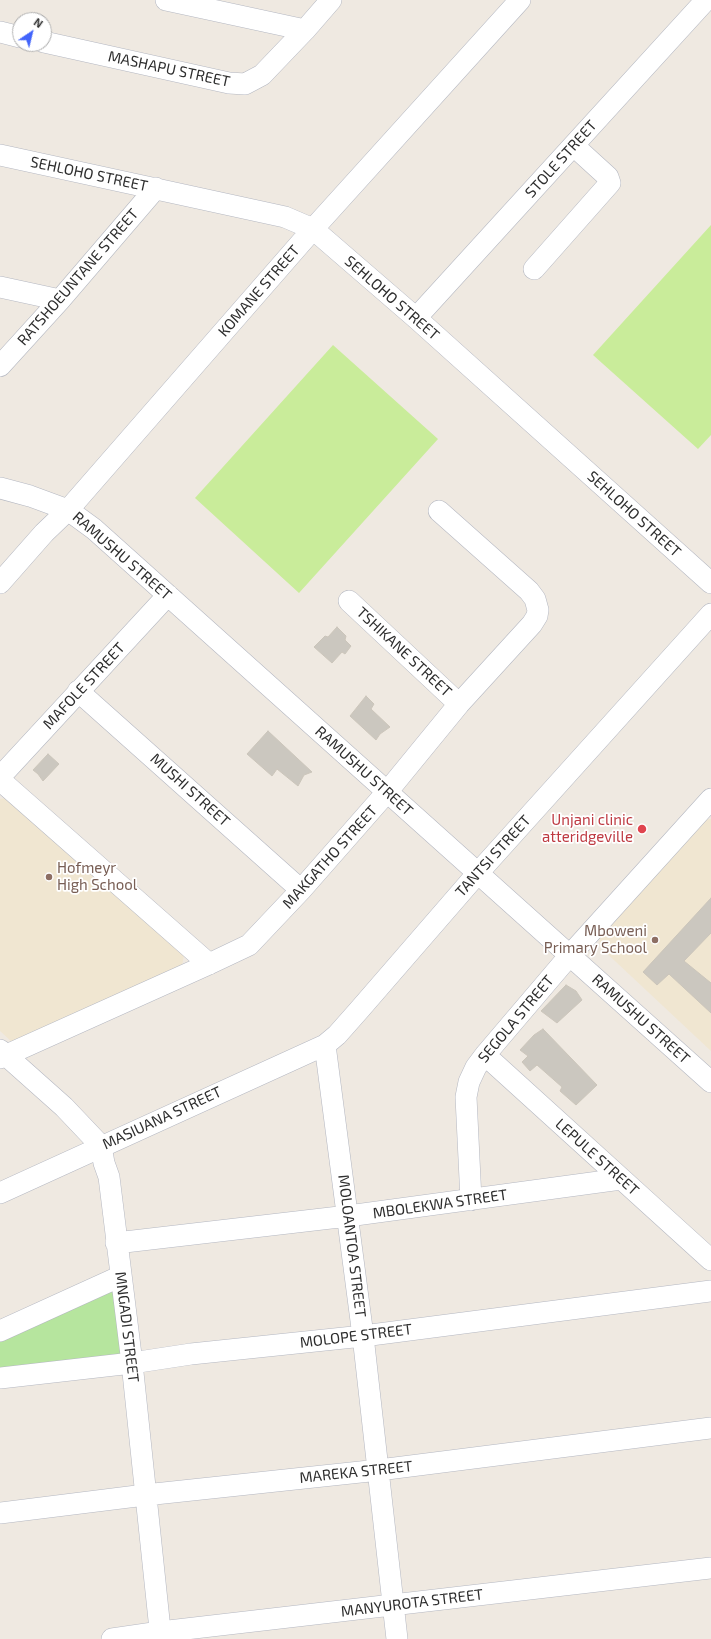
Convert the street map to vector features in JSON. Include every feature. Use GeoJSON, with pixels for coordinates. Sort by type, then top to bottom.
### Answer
{"type":"FeatureCollection","features":[{"type":"Feature","properties":{"kind":"street"},"geometry":{"type":"LineString","coordinates":[[166,0],[305,30]]}},
{"type":"Feature","properties":{"kind":"street","name":"MASHAPU STREET"},"geometry":{"type":"LineString","coordinates":[[52,44],[229,83],[245,84],[262,75],[331,0]]}},
{"type":"Feature","properties":{"kind":"street","name":"KOMANE STREET"},"geometry":{"type":"LineString","coordinates":[[0,583],[44,534],[68,510],[313,229],[520,0]]}},
{"type":"Feature","properties":{"kind":"street","name":"STOLE STREET"},"geometry":{"type":"LineString","coordinates":[[416,318],[706,0]]}},
{"type":"Feature","properties":{"kind":"street"},"geometry":{"type":"LineString","coordinates":[[0,32],[12,34]]}},
{"type":"Feature","properties":{"kind":"street"},"geometry":{"type":"LineString","coordinates":[[534,269],[610,183],[609,178],[574,146]]}},
{"type":"Feature","properties":{"kind":"street","name":"SEHLOHO STREET"},"geometry":{"type":"LineString","coordinates":[[0,155],[285,217],[313,229],[416,318],[711,583]]}},
{"type":"Feature","properties":{"kind":"street","name":"RATSHOEUNTANE STREET"},"geometry":{"type":"LineString","coordinates":[[2,360],[60,300],[156,188]]}},
{"type":"Feature","properties":{"kind":"street"},"geometry":{"type":"LineString","coordinates":[[0,287],[60,300]]}},
{"type":"Feature","properties":{"kind":"street","name":"RAMUSHU STREET"},"geometry":{"type":"LineString","coordinates":[[0,488],[30,496],[68,510],[94,529],[388,792],[477,874],[570,955],[711,1082]]}},
{"type":"Feature","properties":{"kind":"street","name":"MAKGATHO STREET"},"geometry":{"type":"LineString","coordinates":[[2,1054],[209,964],[249,945],[301,890],[388,792],[460,704],[532,624],[537,616],[538,610],[535,599],[529,590],[439,511]]}},
{"type":"Feature","properties":{"kind":"street","name":"MAFOLE STREET"},"geometry":{"type":"LineString","coordinates":[[0,779],[78,691],[168,595]]}},
{"type":"Feature","properties":{"kind":"street","name":"TSHIKANE STREET"},"geometry":{"type":"LineString","coordinates":[[349,601],[460,704]]}},
{"type":"Feature","properties":{"kind":"street","name":"TANTSI STREET"},"geometry":{"type":"LineString","coordinates":[[325,1045],[337,1035],[477,874],[711,614]]}},
{"type":"Feature","properties":{"kind":"street","name":"MUSHI STREET"},"geometry":{"type":"LineString","coordinates":[[78,691],[301,890]]}},
{"type":"Feature","properties":{"kind":"street"},"geometry":{"type":"LineString","coordinates":[[0,779],[209,964]]}},
{"type":"Feature","properties":{"kind":"street","name":"SEGOLA STREET"},"geometry":{"type":"LineString","coordinates":[[471,1200],[466,1097],[469,1082],[476,1067],[570,955],[710,803]]}},
{"type":"Feature","properties":{"kind":"street","name":"MASIUANA STREET"},"geometry":{"type":"LineString","coordinates":[[0,1193],[325,1045]]}},
{"type":"Feature","properties":{"kind":"street","name":"MOLOANTOA STREET"},"geometry":{"type":"LineString","coordinates":[[325,1045],[363,1336],[397,1639]]}},
{"type":"Feature","properties":{"kind":"street","name":"MNGADI STREET"},"geometry":{"type":"LineString","coordinates":[[2,1054],[74,1117],[101,1146],[109,1177],[132,1363],[160,1636]]}},
{"type":"Feature","properties":{"kind":"street","name":"LEPULE STREET"},"geometry":{"type":"LineString","coordinates":[[485,1055],[711,1260]]}},
{"type":"Feature","properties":{"kind":"street","name":"MBOLEKWA STREET"},"geometry":{"type":"LineString","coordinates":[[116,1243],[348,1216],[621,1179]]}},
{"type":"Feature","properties":{"kind":"street"},"geometry":{"type":"LineString","coordinates":[[0,1330],[121,1276]]}},
{"type":"Feature","properties":{"kind":"street","name":"MOLOPE STREET"},"geometry":{"type":"LineString","coordinates":[[0,1378],[132,1363],[191,1354],[363,1336],[711,1291]]}},
{"type":"Feature","properties":{"kind":"street","name":"MAREKA STREET"},"geometry":{"type":"LineString","coordinates":[[0,1513],[145,1495],[379,1470],[711,1428]]}},
{"type":"Feature","properties":{"kind":"street","name":"MANYUROTA STREET"},"geometry":{"type":"LineString","coordinates":[[112,1639],[160,1636],[394,1604],[711,1568]]}},
{"type":"Feature","properties":{"kind":"shaded area","name":"Hofmeyr High School"},"geometry":{"type":"Polygon","coordinates":[[[11,797],[184,955],[182,966],[13,1043],[0,1031],[0,799],[11,797]]]}},
{"type":"Feature","properties":{"kind":"shaded area","name":"Mboweni Primary School"},"geometry":{"type":"Polygon","coordinates":[[[711,819],[711,1051],[600,947],[599,933],[699,820],[711,819]]]}},
{"type":"Feature","properties":{"kind":"green space"},"geometry":{"type":"Polygon","coordinates":[[[711,225],[711,435],[698,449],[593,355],[711,225]]]}},
{"type":"Feature","properties":{"kind":"green space"},"geometry":{"type":"Polygon","coordinates":[[[333,345],[438,439],[299,593],[195,498],[333,345]]]}},
{"type":"Feature","properties":{"kind":"green space"},"geometry":{"type":"Polygon","coordinates":[[[113,1290],[122,1356],[0,1372],[0,1342],[113,1290]]]}},
{"type":"Feature","properties":{"kind":"building"},"geometry":{"type":"Polygon","coordinates":[[[337,627],[346,636],[345,640],[351,646],[345,654],[342,652],[332,663],[314,647],[325,636],[328,637],[337,627]]]}},
{"type":"Feature","properties":{"kind":"building"},"geometry":{"type":"Polygon","coordinates":[[[366,696],[374,704],[371,709],[390,727],[380,734],[376,740],[350,716],[366,696]]]}},
{"type":"Feature","properties":{"kind":"building"},"geometry":{"type":"Polygon","coordinates":[[[268,731],[312,772],[304,775],[298,786],[277,769],[272,776],[247,754],[268,731]]]}},
{"type":"Feature","properties":{"kind":"building"},"geometry":{"type":"Polygon","coordinates":[[[48,754],[59,764],[43,781],[33,770],[48,754]]]}},
{"type":"Feature","properties":{"kind":"building","name":"Mboweni Primary School"},"geometry":{"type":"Polygon","coordinates":[[[711,898],[711,933],[684,961],[711,983],[711,1013],[669,974],[657,985],[643,972],[711,898]]]}},
{"type":"Feature","properties":{"kind":"building"},"geometry":{"type":"Polygon","coordinates":[[[566,985],[576,991],[582,1000],[557,1023],[541,1011],[566,985]]]}},
{"type":"Feature","properties":{"kind":"building"},"geometry":{"type":"Polygon","coordinates":[[[543,1029],[597,1085],[576,1105],[560,1091],[562,1087],[537,1065],[530,1071],[522,1062],[528,1056],[520,1050],[534,1035],[543,1029]]]}},
{"type":"Feature","properties":{"kind":"place","name":"Unjani clinic atteridgeville"},"geometry":{"type":"Point","coordinates":[642,829]}},
{"type":"Feature","properties":{"kind":"place","name":"Hofmeyr High School"},"geometry":{"type":"Point","coordinates":[49,877]}},
{"type":"Feature","properties":{"kind":"place","name":"Mboweni Primary School"},"geometry":{"type":"Point","coordinates":[655,940]}}]}
